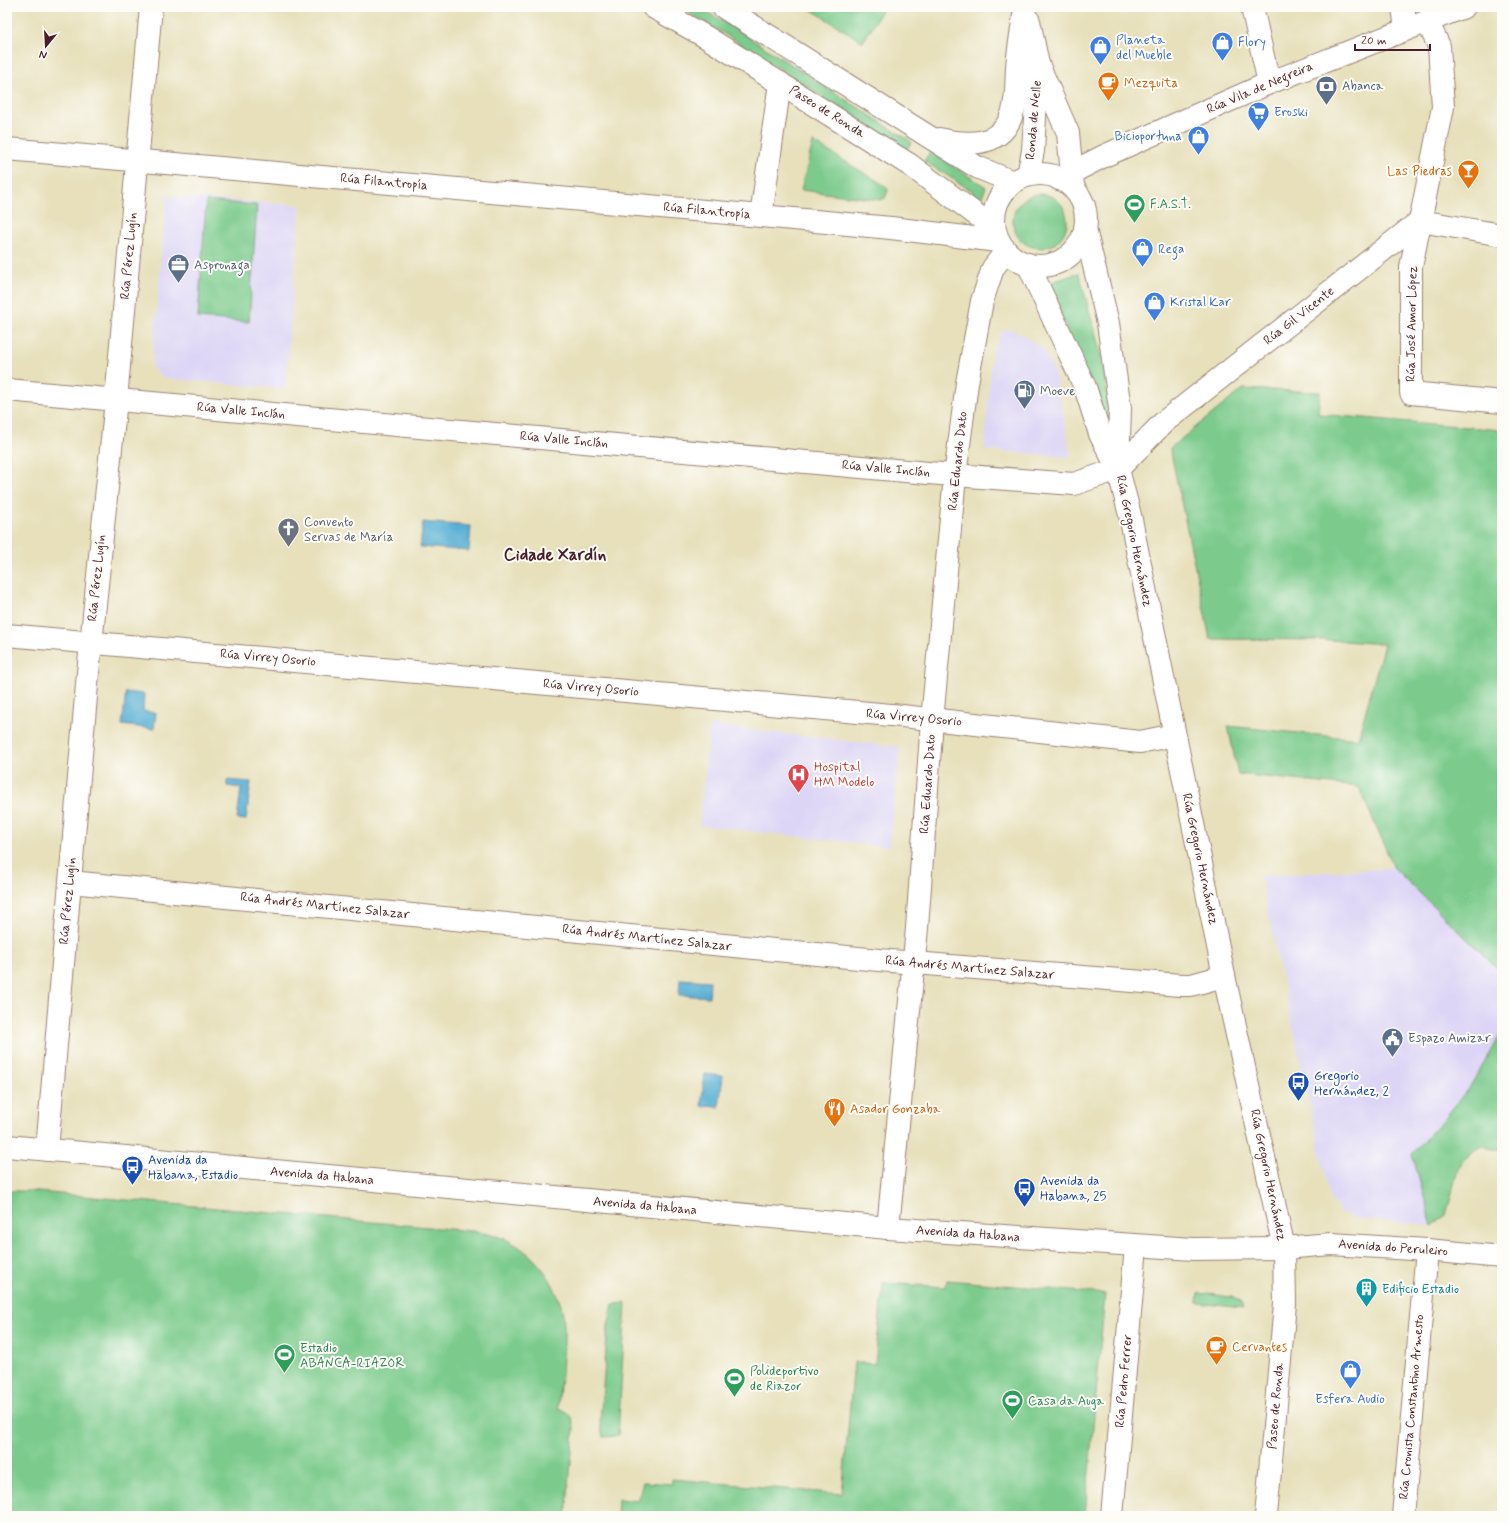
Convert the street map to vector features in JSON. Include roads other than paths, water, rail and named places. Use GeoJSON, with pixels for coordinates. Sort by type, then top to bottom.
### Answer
{"type":"FeatureCollection","features":[{"type":"Feature","properties":{"kind":"street","name":"Rúa Pérez Lugín"},"geometry":{"type":"LineString","coordinates":[[47,1150],[91,642],[116,400],[151,7]]}},
{"type":"Feature","properties":{"kind":"street","name":"Paseo de Ronda"},"geometry":{"type":"LineString","coordinates":[[653,7],[780,82],[910,165],[999,240]]}},
{"type":"Feature","properties":{"kind":"street"},"geometry":{"type":"LineString","coordinates":[[723,7],[977,167],[1020,179]]}},
{"type":"Feature","properties":{"kind":"street"},"geometry":{"type":"LineString","coordinates":[[928,136],[953,142],[974,144],[984,142],[997,136],[1006,126],[1013,112],[1025,7]]}},
{"type":"Feature","properties":{"kind":"street","name":"Ronda de Nelle"},"geometry":{"type":"LineString","coordinates":[[1025,7],[1038,64],[1068,133],[1068,180]]}},
{"type":"Feature","properties":{"kind":"street"},"geometry":{"type":"LineString","coordinates":[[1252,7],[1269,83]]}},
{"type":"Feature","properties":{"kind":"street"},"geometry":{"type":"LineString","coordinates":[[1403,7],[1406,29]]}},
{"type":"Feature","properties":{"kind":"street","name":"Rúa Vila de Negreira"},"geometry":{"type":"LineString","coordinates":[[1068,180],[1104,156],[1269,83],[1464,7]]}},
{"type":"Feature","properties":{"kind":"street","name":"Rúa José Amor López"},"geometry":{"type":"LineString","coordinates":[[1427,21],[1438,46],[1443,107],[1411,267],[1411,393],[1502,402]]}},
{"type":"Feature","properties":{"kind":"street","name":"Ronda de Nelle"},"geometry":{"type":"LineString","coordinates":[[1020,179],[1033,151],[1038,64]]}},
{"type":"Feature","properties":{"kind":"street","name":"Rúa Filantropía"},"geometry":{"type":"LineString","coordinates":[[761,216],[780,82]]}},
{"type":"Feature","properties":{"kind":"street"},"geometry":{"type":"LineString","coordinates":[[1068,133],[1089,150],[1104,156]]}},
{"type":"Feature","properties":{"kind":"street","name":"Rúa Filantropía"},"geometry":{"type":"LineString","coordinates":[[7,149],[761,216],[999,240]]}},
{"type":"Feature","properties":{"kind":"street"},"geometry":{"type":"LineString","coordinates":[[1039,174],[1051,175],[1068,180],[1082,201],[1086,215],[1085,229],[1079,244],[1071,254],[1058,262],[1044,266],[1028,264],[1016,260],[999,240],[994,215],[997,202],[1004,191],[1020,179],[1039,174]]}},
{"type":"Feature","properties":{"kind":"street"},"geometry":{"type":"LineString","coordinates":[[1420,221],[1502,235]]}},
{"type":"Feature","properties":{"kind":"street","name":"Rúa Gil Vicente"},"geometry":{"type":"LineString","coordinates":[[1118,469],[1164,422],[1420,221]]}},
{"type":"Feature","properties":{"kind":"street","name":"Rúa Gregorio Hernández"},"geometry":{"type":"LineString","coordinates":[[1085,229],[1108,323],[1120,409],[1118,469]]}},
{"type":"Feature","properties":{"kind":"street","name":"Rúa Eduardo Dato"},"geometry":{"type":"LineString","coordinates":[[888,1228],[913,963],[932,720],[955,476],[967,383],[982,301],[993,268],[999,240]]}},
{"type":"Feature","properties":{"kind":"street","name":"Rúa Gregorio Hernández"},"geometry":{"type":"LineString","coordinates":[[1028,264],[1085,387],[1100,434],[1118,469],[1130,515],[1224,976],[1284,1248]]}},
{"type":"Feature","properties":{"kind":"street","name":"Rúa Valle Inclán"},"geometry":{"type":"LineString","coordinates":[[7,390],[955,476],[1074,484],[1118,469]]}},
{"type":"Feature","properties":{"kind":"street","name":"Rúa Virrey Osorio"},"geometry":{"type":"LineString","coordinates":[[7,635],[932,720],[1140,742],[1174,735]]}},
{"type":"Feature","properties":{"kind":"street","name":"Rúa Andrés Martínez Salazar"},"geometry":{"type":"LineString","coordinates":[[70,882],[913,963],[1180,985],[1191,985],[1224,976]]}},
{"type":"Feature","properties":{"kind":"street","name":"Avenida da Habana"},"geometry":{"type":"LineString","coordinates":[[7,1146],[888,1228],[1136,1246],[1201,1249],[1284,1248]]}},
{"type":"Feature","properties":{"kind":"street","name":"Avenida do Peruleiro"},"geometry":{"type":"LineString","coordinates":[[1284,1248],[1331,1244],[1427,1250],[1502,1257]]}},
{"type":"Feature","properties":{"kind":"street","name":"Rúa Pedro Ferrer"},"geometry":{"type":"LineString","coordinates":[[1112,1516],[1136,1246]]}},
{"type":"Feature","properties":{"kind":"street","name":"Paseo de Ronda"},"geometry":{"type":"LineString","coordinates":[[1266,1516],[1285,1304],[1284,1248]]}},
{"type":"Feature","properties":{"kind":"street","name":"Rúa Cronista Constantino Armesto"},"geometry":{"type":"LineString","coordinates":[[1402,1516],[1427,1250]]}},
{"type":"Feature","properties":{"kind":"water"},"geometry":{"type":"Polygon","coordinates":[[[423,522],[471,526],[469,551],[420,547],[423,522]]]}},
{"type":"Feature","properties":{"kind":"water"},"geometry":{"type":"Polygon","coordinates":[[[126,692],[144,694],[143,711],[156,713],[154,729],[122,725],[126,692]]]}},
{"type":"Feature","properties":{"kind":"water"},"geometry":{"type":"Polygon","coordinates":[[[227,780],[251,782],[246,820],[237,819],[241,788],[227,786],[227,780]]]}},
{"type":"Feature","properties":{"kind":"water"},"geometry":{"type":"Polygon","coordinates":[[[680,979],[710,981],[709,997],[679,995],[680,979]]]}},
{"type":"Feature","properties":{"kind":"water"},"geometry":{"type":"Polygon","coordinates":[[[705,1074],[723,1076],[719,1107],[701,1106],[705,1074]]]}},
{"type":"Feature","properties":{"kind":"place","name":"Flory"},"geometry":{"type":"Point","coordinates":[1223,62]}},
{"type":"Feature","properties":{"kind":"place","name":"Planeta del Mueble"},"geometry":{"type":"Point","coordinates":[1100,66]}},
{"type":"Feature","properties":{"kind":"place","name":"Mezquita"},"geometry":{"type":"Point","coordinates":[1108,102]}},
{"type":"Feature","properties":{"kind":"place","name":"Abanca"},"geometry":{"type":"Point","coordinates":[1327,106]}},
{"type":"Feature","properties":{"kind":"place","name":"Eroski"},"geometry":{"type":"Point","coordinates":[1259,132]}},
{"type":"Feature","properties":{"kind":"place","name":"Bicioportuna"},"geometry":{"type":"Point","coordinates":[1198,156]}},
{"type":"Feature","properties":{"kind":"place","name":"Las Piedras"},"geometry":{"type":"Point","coordinates":[1468,190]}},
{"type":"Feature","properties":{"kind":"place","name":"F.A.S.T."},"geometry":{"type":"Point","coordinates":[1134,224]}},
{"type":"Feature","properties":{"kind":"place","name":"Rega"},"geometry":{"type":"Point","coordinates":[1143,268]}},
{"type":"Feature","properties":{"kind":"place","name":"Aspronaga"},"geometry":{"type":"Point","coordinates":[178,284]}},
{"type":"Feature","properties":{"kind":"place","name":"Kristal Kar"},"geometry":{"type":"Point","coordinates":[1154,322]}},
{"type":"Feature","properties":{"kind":"place","name":"Moeve"},"geometry":{"type":"Point","coordinates":[1024,410]}},
{"type":"Feature","properties":{"kind":"place","name":"Convento Servas de María"},"geometry":{"type":"Point","coordinates":[289,548]}},
{"type":"Feature","properties":{"kind":"place","name":"Hospital HM Modelo"},"geometry":{"type":"Point","coordinates":[798,794]}},
{"type":"Feature","properties":{"kind":"place","name":"Espazo Amizar"},"geometry":{"type":"Point","coordinates":[1393,1058]}},
{"type":"Feature","properties":{"kind":"place","name":"Gregorio Hernández, 2"},"geometry":{"type":"Point","coordinates":[1298,1102]}},
{"type":"Feature","properties":{"kind":"place","name":"Asador Gonzaba"},"geometry":{"type":"Point","coordinates":[835,1128]}},
{"type":"Feature","properties":{"kind":"place","name":"Avenida da Habana, Estadio"},"geometry":{"type":"Point","coordinates":[133,1186]}},
{"type":"Feature","properties":{"kind":"place","name":"Avenida da Habana, 25"},"geometry":{"type":"Point","coordinates":[1024,1208]}},
{"type":"Feature","properties":{"kind":"place","name":"Edificio Estadio"},"geometry":{"type":"Point","coordinates":[1366,1308]}},
{"type":"Feature","properties":{"kind":"place","name":"Cervantes"},"geometry":{"type":"Point","coordinates":[1216,1366]}},
{"type":"Feature","properties":{"kind":"place","name":"Estadio ABANCA-RIAZOR"},"geometry":{"type":"Point","coordinates":[284,1374]}},
{"type":"Feature","properties":{"kind":"place","name":"Esfera Audio"},"geometry":{"type":"Point","coordinates":[1350,1390]}},
{"type":"Feature","properties":{"kind":"place","name":"Polideportivo de Riazor"},"geometry":{"type":"Point","coordinates":[735,1398]}},
{"type":"Feature","properties":{"kind":"place","name":"Casa da Auga"},"geometry":{"type":"Point","coordinates":[1013,1420]}},
{"type":"Feature","properties":{"kind":"district","name":"Cidade Xardín"},"geometry":{"type":"Point","coordinates":[555,555]}}]}
